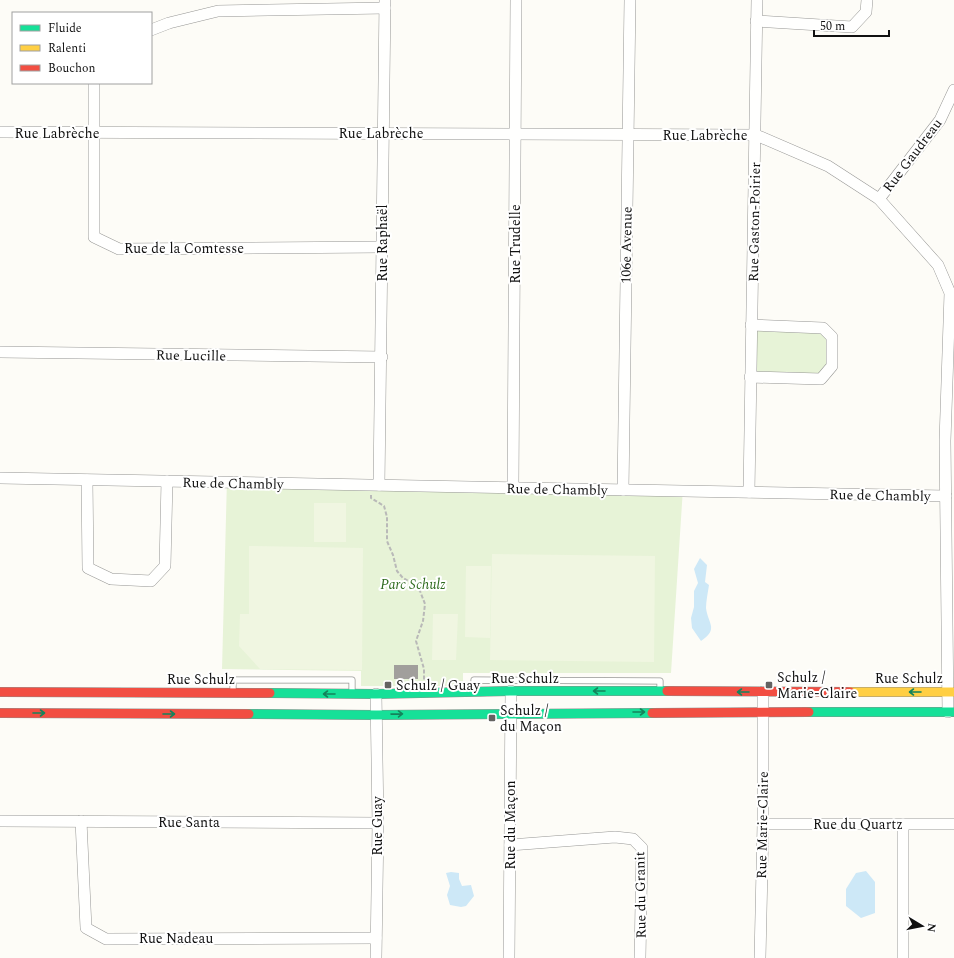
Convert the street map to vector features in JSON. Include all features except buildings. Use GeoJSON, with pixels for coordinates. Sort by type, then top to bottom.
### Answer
{"type":"FeatureCollection","features":[{"type":"Feature","properties":{"kind":"street","name":"Rue Trudelle"},"geometry":{"type":"LineString","coordinates":[[514,488],[516,0]]}},
{"type":"Feature","properties":{"kind":"street","name":"106e Avenue"},"geometry":{"type":"LineString","coordinates":[[623,490],[630,0]]}},
{"type":"Feature","properties":{"kind":"street","name":"Rue Gaston-Poirier"},"geometry":{"type":"LineString","coordinates":[[749,492],[757,0]]}},
{"type":"Feature","properties":{"kind":"street"},"geometry":{"type":"LineString","coordinates":[[756,22],[852,27],[866,12],[867,0]]}},
{"type":"Feature","properties":{"kind":"street"},"geometry":{"type":"LineString","coordinates":[[152,30],[169,23],[218,11],[385,4]]}},
{"type":"Feature","properties":{"kind":"street","name":"Rue Raphaël"},"geometry":{"type":"LineString","coordinates":[[375,485],[382,357],[385,4]]}},
{"type":"Feature","properties":{"kind":"street","name":"Rue de la Comtesse"},"geometry":{"type":"LineString","coordinates":[[94,84],[94,237],[119,250],[382,247]]}},
{"type":"Feature","properties":{"kind":"street","name":"Rue Gaudreau"},"geometry":{"type":"LineString","coordinates":[[879,199],[940,120],[954,90]]}},
{"type":"Feature","properties":{"kind":"street","name":"Rue Labrèche"},"geometry":{"type":"LineString","coordinates":[[0,132],[756,135],[828,166],[879,199],[938,264],[950,293],[945,441],[951,712]]}},
{"type":"Feature","properties":{"kind":"street"},"geometry":{"type":"LineString","coordinates":[[750,377],[821,379],[832,366],[832,337],[823,328],[751,325]]}},
{"type":"Feature","properties":{"kind":"street","name":"Rue Lucille"},"geometry":{"type":"LineString","coordinates":[[0,352],[382,357]]}},
{"type":"Feature","properties":{"kind":"street","name":"Rue de Chambly"},"geometry":{"type":"LineString","coordinates":[[0,478],[946,496]]}},
{"type":"Feature","properties":{"kind":"street","name":"Rue de Chambly"},"geometry":{"type":"LineString","coordinates":[[87,480],[88,568],[111,579],[151,581],[165,566],[167,481]]}},
{"type":"Feature","properties":{"kind":"street","name":"Rue Schulz"},"geometry":{"type":"LineString","coordinates":[[0,713],[218,704],[233,694],[424,694],[511,691],[622,702],[763,712],[951,712]]}},
{"type":"Feature","properties":{"kind":"street","name":"Rue du Maçon"},"geometry":{"type":"LineString","coordinates":[[509,958],[511,691]]}},
{"type":"Feature","properties":{"kind":"street","name":"Rue Schulz"},"geometry":{"type":"LineString","coordinates":[[0,692],[218,704],[376,715],[511,713],[622,702],[660,692],[951,692]]}},
{"type":"Feature","properties":{"kind":"street","name":"Rue Marie-Claire"},"geometry":{"type":"LineString","coordinates":[[760,958],[763,824],[763,692]]}},
{"type":"Feature","properties":{"kind":"street","name":"Rue Guay"},"geometry":{"type":"LineString","coordinates":[[376,694],[378,823],[376,958]]}},
{"type":"Feature","properties":{"kind":"street","name":"Rue Santa"},"geometry":{"type":"LineString","coordinates":[[0,821],[378,823]]}},
{"type":"Feature","properties":{"kind":"street","name":"Rue Nadeau"},"geometry":{"type":"LineString","coordinates":[[81,822],[86,928],[106,938],[376,938]]}},
{"type":"Feature","properties":{"kind":"street","name":"Rue du Quartz"},"geometry":{"type":"LineString","coordinates":[[763,824],[954,824]]}},
{"type":"Feature","properties":{"kind":"street"},"geometry":{"type":"LineString","coordinates":[[903,824],[903,958]]}},
{"type":"Feature","properties":{"kind":"street","name":"Rue du Granit"},"geometry":{"type":"LineString","coordinates":[[510,845],[615,837],[633,838],[642,848],[640,958]]}},
{"type":"Feature","properties":{"kind":"lane"},"geometry":{"type":"LineString","coordinates":[[233,694],[233,680],[352,680],[352,694]]}},
{"type":"Feature","properties":{"kind":"lane"},"geometry":{"type":"LineString","coordinates":[[474,692],[474,680],[660,681],[660,692]]}},
{"type":"Feature","properties":{"kind":"path"},"geometry":{"type":"LineString","coordinates":[[375,485],[371,498],[384,506],[387,517],[387,541],[397,570],[403,578],[420,591],[425,604],[423,621],[416,642],[424,669],[424,694]]}},
{"type":"Feature","properties":{"kind":"green space"},"geometry":{"type":"Polygon","coordinates":[[[751,325],[823,328],[832,337],[832,366],[821,379],[750,377],[751,325]]]}},
{"type":"Feature","properties":{"kind":"green space","name":"Parc Schulz"},"geometry":{"type":"Polygon","coordinates":[[[227,479],[683,488],[671,673],[463,673],[463,686],[361,686],[361,671],[222,669],[227,479]]]}},
{"type":"Feature","properties":{"kind":"green space"},"geometry":{"type":"Polygon","coordinates":[[[314,503],[346,503],[346,542],[314,542],[314,503]]]}},
{"type":"Feature","properties":{"kind":"green space"},"geometry":{"type":"Polygon","coordinates":[[[249,546],[363,548],[362,670],[260,669],[239,646],[240,614],[249,614],[249,546]]]}},
{"type":"Feature","properties":{"kind":"green space"},"geometry":{"type":"Polygon","coordinates":[[[492,554],[655,556],[654,662],[490,660],[492,554]]]}},
{"type":"Feature","properties":{"kind":"green space"},"geometry":{"type":"Polygon","coordinates":[[[466,566],[491,566],[490,638],[465,637],[466,566]]]}},
{"type":"Feature","properties":{"kind":"green space"},"geometry":{"type":"Polygon","coordinates":[[[433,614],[458,614],[456,660],[432,660],[433,614]]]}},
{"type":"Feature","properties":{"kind":"water"},"geometry":{"type":"Polygon","coordinates":[[[700,558],[707,565],[705,582],[709,585],[706,608],[711,626],[710,633],[701,641],[692,628],[691,618],[694,607],[694,591],[698,583],[694,569],[700,558]]]}},
{"type":"Feature","properties":{"kind":"water"},"geometry":{"type":"Polygon","coordinates":[[[866,871],[875,882],[875,913],[861,918],[846,906],[846,889],[856,873],[866,871]]]}},
{"type":"Feature","properties":{"kind":"water"},"geometry":{"type":"Polygon","coordinates":[[[446,873],[459,873],[459,879],[462,886],[471,885],[474,896],[466,906],[461,907],[450,905],[447,895],[450,886],[446,873]]]}},
{"type":"Feature","properties":{"kind":"traffic: fast"},"geometry":{"type":"LineString","coordinates":[[270,693],[376,694],[511,691],[667,691]]}},
{"type":"Feature","properties":{"kind":"traffic: fast"},"geometry":{"type":"LineString","coordinates":[[809,712],[954,712]]}},
{"type":"Feature","properties":{"kind":"traffic: fast"},"geometry":{"type":"LineString","coordinates":[[249,714],[376,715],[652,713]]}},
{"type":"Feature","properties":{"kind":"traffic: slow"},"geometry":{"type":"LineString","coordinates":[[850,692],[954,692]]}},
{"type":"Feature","properties":{"kind":"traffic: jam"},"geometry":{"type":"LineString","coordinates":[[667,691],[850,692]]}},
{"type":"Feature","properties":{"kind":"traffic: jam"},"geometry":{"type":"LineString","coordinates":[[0,692],[270,693]]}},
{"type":"Feature","properties":{"kind":"traffic: jam"},"geometry":{"type":"LineString","coordinates":[[652,713],[809,712]]}},
{"type":"Feature","properties":{"kind":"traffic: jam"},"geometry":{"type":"LineString","coordinates":[[0,713],[249,714]]}},
{"type":"Feature","properties":{"kind":"place","name":"Schulz / Guay"},"geometry":{"type":"Point","coordinates":[388,685]}},
{"type":"Feature","properties":{"kind":"place","name":"Schulz / Marie-Claire"},"geometry":{"type":"Point","coordinates":[769,685]}},
{"type":"Feature","properties":{"kind":"place","name":"Schulz / du Maçon"},"geometry":{"type":"Point","coordinates":[492,718]}}]}
